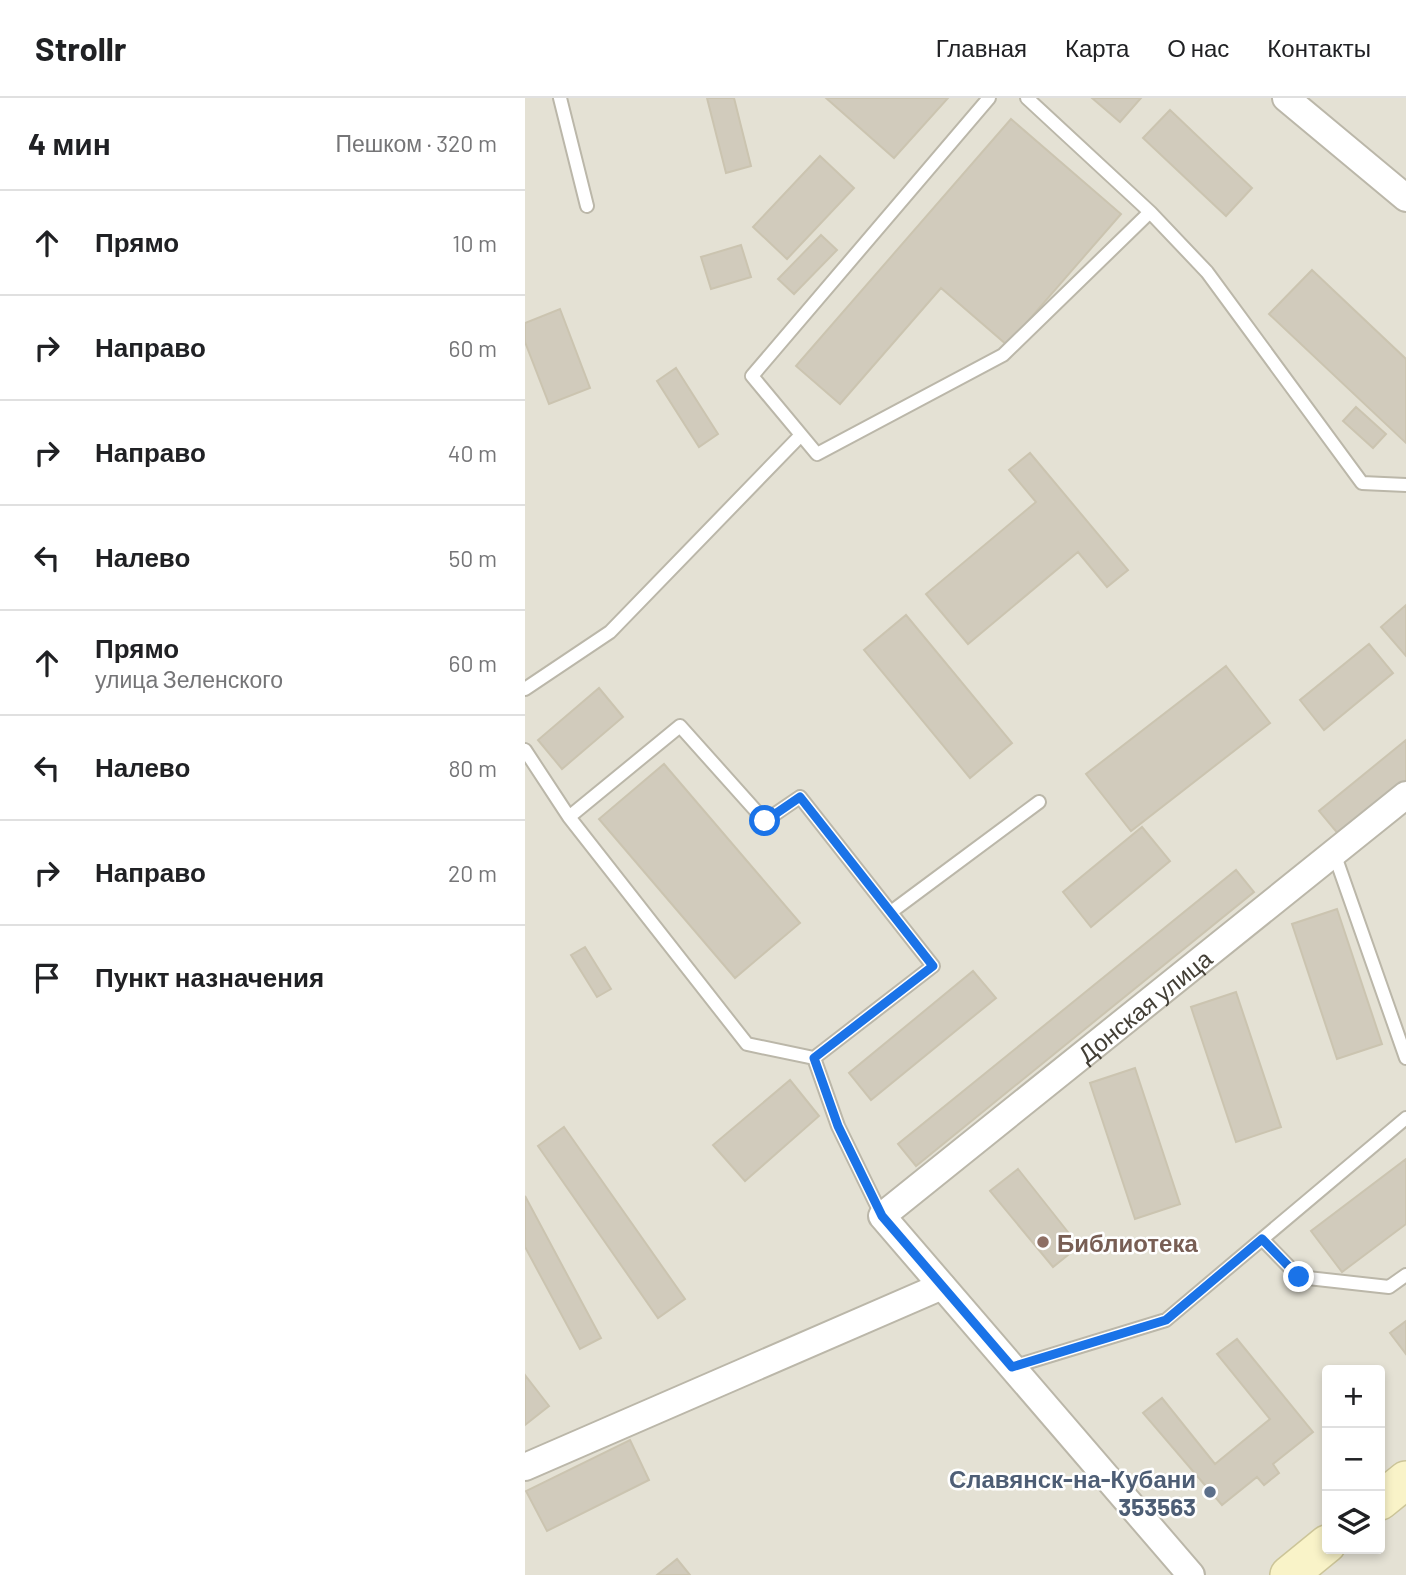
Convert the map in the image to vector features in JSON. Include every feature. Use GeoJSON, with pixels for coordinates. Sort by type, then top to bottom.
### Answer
{"type":"FeatureCollection","features":[{"type":"Feature","properties":{"kind":"street"},"geometry":{"type":"LineString","coordinates":[[1286,98],[1406,198]]}},
{"type":"Feature","properties":{"kind":"street","name":"Донская улица"},"geometry":{"type":"LineString","coordinates":[[882,1216],[1406,795]]}},
{"type":"Feature","properties":{"kind":"street"},"geometry":{"type":"LineString","coordinates":[[882,1216],[1191,1575]]}},
{"type":"Feature","properties":{"kind":"street"},"geometry":{"type":"LineString","coordinates":[[525,1467],[942,1286]]}},
{"type":"Feature","properties":{"kind":"street"},"geometry":{"type":"LineString","coordinates":[[1385,1497],[1406,1480]]}},
{"type":"Feature","properties":{"kind":"street"},"geometry":{"type":"LineString","coordinates":[[1289,1575],[1322,1548]]}},
{"type":"Feature","properties":{"kind":"lane"},"geometry":{"type":"LineString","coordinates":[[560,98],[587,206]]}},
{"type":"Feature","properties":{"kind":"lane"},"geometry":{"type":"LineString","coordinates":[[989,98],[752,376],[817,454],[1003,355],[1150,212]]}},
{"type":"Feature","properties":{"kind":"lane"},"geometry":{"type":"LineString","coordinates":[[1027,98],[1150,212],[1207,272],[1362,483],[1406,485]]}},
{"type":"Feature","properties":{"kind":"lane"},"geometry":{"type":"LineString","coordinates":[[525,689],[610,632],[801,435]]}},
{"type":"Feature","properties":{"kind":"lane"},"geometry":{"type":"LineString","coordinates":[[525,750],[569,817],[747,1044],[814,1058],[933,966],[800,797],[765,821],[680,726],[569,817]]}},
{"type":"Feature","properties":{"kind":"lane"},"geometry":{"type":"LineString","coordinates":[[891,912],[1039,802]]}},
{"type":"Feature","properties":{"kind":"lane"},"geometry":{"type":"LineString","coordinates":[[1334,853],[1406,1058]]}},
{"type":"Feature","properties":{"kind":"lane"},"geometry":{"type":"LineString","coordinates":[[814,1058],[838,1126],[882,1216]]}},
{"type":"Feature","properties":{"kind":"lane"},"geometry":{"type":"LineString","coordinates":[[1012,1367],[1166,1320],[1406,1118]]}},
{"type":"Feature","properties":{"kind":"lane"},"geometry":{"type":"LineString","coordinates":[[1262,1239],[1299,1277],[1389,1287],[1406,1275]]}},
{"type":"Feature","properties":{"kind":"shaded area"},"geometry":{"type":"Polygon","coordinates":[[[525,98],[1406,98],[1406,1575],[525,1575],[525,98]]]}},
{"type":"Feature","properties":{"kind":"building"},"geometry":{"type":"Polygon","coordinates":[[[707,98],[734,98],[751,166],[726,173],[707,98]]]}},
{"type":"Feature","properties":{"kind":"building"},"geometry":{"type":"Polygon","coordinates":[[[826,98],[948,98],[894,158],[826,98]]]}},
{"type":"Feature","properties":{"kind":"building"},"geometry":{"type":"Polygon","coordinates":[[[1092,98],[1141,98],[1120,122],[1092,98]]]}},
{"type":"Feature","properties":{"kind":"building"},"geometry":{"type":"Polygon","coordinates":[[[1170,110],[1252,188],[1226,216],[1143,138],[1170,110]]]}},
{"type":"Feature","properties":{"kind":"building"},"geometry":{"type":"Polygon","coordinates":[[[1011,119],[1121,214],[1007,345],[941,288],[840,404],[796,366],[1011,119]]]}},
{"type":"Feature","properties":{"kind":"building"},"geometry":{"type":"Polygon","coordinates":[[[820,156],[854,188],[787,259],[753,227],[820,156]]]}},
{"type":"Feature","properties":{"kind":"building"},"geometry":{"type":"Polygon","coordinates":[[[821,235],[837,250],[794,294],[778,279],[821,235]]]}},
{"type":"Feature","properties":{"kind":"building"},"geometry":{"type":"Polygon","coordinates":[[[741,245],[751,277],[711,289],[701,257],[741,245]]]}},
{"type":"Feature","properties":{"kind":"building"},"geometry":{"type":"Polygon","coordinates":[[[1312,270],[1406,359],[1406,443],[1269,314],[1312,270]]]}},
{"type":"Feature","properties":{"kind":"building"},"geometry":{"type":"Polygon","coordinates":[[[560,309],[590,388],[549,404],[525,342],[525,323],[560,309]]]}},
{"type":"Feature","properties":{"kind":"building"},"geometry":{"type":"Polygon","coordinates":[[[676,368],[718,434],[699,447],[657,381],[676,368]]]}},
{"type":"Feature","properties":{"kind":"building"},"geometry":{"type":"Polygon","coordinates":[[[1356,407],[1386,434],[1373,448],[1343,421],[1356,407]]]}},
{"type":"Feature","properties":{"kind":"building"},"geometry":{"type":"Polygon","coordinates":[[[1030,453],[1128,570],[1107,587],[1078,552],[968,644],[926,594],[1036,502],[1009,470],[1030,453]]]}},
{"type":"Feature","properties":{"kind":"building"},"geometry":{"type":"Polygon","coordinates":[[[1406,605],[1406,656],[1381,627],[1406,605]]]}},
{"type":"Feature","properties":{"kind":"building"},"geometry":{"type":"Polygon","coordinates":[[[906,615],[1012,743],[970,778],[864,650],[906,615]]]}},
{"type":"Feature","properties":{"kind":"building"},"geometry":{"type":"Polygon","coordinates":[[[1369,644],[1393,673],[1324,730],[1300,700],[1369,644]]]}},
{"type":"Feature","properties":{"kind":"building"},"geometry":{"type":"Polygon","coordinates":[[[1226,666],[1270,723],[1131,831],[1086,774],[1226,666]]]}},
{"type":"Feature","properties":{"kind":"building"},"geometry":{"type":"Polygon","coordinates":[[[599,688],[623,717],[562,769],[538,740],[599,688]]]}},
{"type":"Feature","properties":{"kind":"building"},"geometry":{"type":"Polygon","coordinates":[[[1406,740],[1406,782],[1340,836],[1319,811],[1406,740]]]}},
{"type":"Feature","properties":{"kind":"building"},"geometry":{"type":"Polygon","coordinates":[[[664,764],[800,923],[735,978],[599,819],[664,764]]]}},
{"type":"Feature","properties":{"kind":"building"},"geometry":{"type":"Polygon","coordinates":[[[1142,827],[1170,861],[1091,927],[1063,892],[1142,827]]]}},
{"type":"Feature","properties":{"kind":"building"},"geometry":{"type":"Polygon","coordinates":[[[1236,870],[1254,892],[916,1166],[898,1144],[1236,870]]]}},
{"type":"Feature","properties":{"kind":"building"},"geometry":{"type":"Polygon","coordinates":[[[1337,909],[1382,1044],[1337,1059],[1292,924],[1337,909]]]}},
{"type":"Feature","properties":{"kind":"building"},"geometry":{"type":"Polygon","coordinates":[[[585,947],[611,989],[597,997],[571,955],[585,947]]]}},
{"type":"Feature","properties":{"kind":"building"},"geometry":{"type":"Polygon","coordinates":[[[973,971],[996,998],[871,1100],[849,1073],[973,971]]]}},
{"type":"Feature","properties":{"kind":"building"},"geometry":{"type":"Polygon","coordinates":[[[1236,992],[1281,1127],[1236,1142],[1191,1007],[1236,992]]]}},
{"type":"Feature","properties":{"kind":"building"},"geometry":{"type":"Polygon","coordinates":[[[1135,1068],[1180,1204],[1135,1219],[1090,1083],[1135,1068]]]}},
{"type":"Feature","properties":{"kind":"building"},"geometry":{"type":"Polygon","coordinates":[[[790,1080],[819,1116],[745,1181],[713,1145],[790,1080]]]}},
{"type":"Feature","properties":{"kind":"building"},"geometry":{"type":"Polygon","coordinates":[[[564,1127],[685,1299],[658,1318],[538,1146],[564,1127]]]}},
{"type":"Feature","properties":{"kind":"building"},"geometry":{"type":"Polygon","coordinates":[[[1406,1159],[1406,1224],[1342,1272],[1311,1231],[1406,1159]]]}},
{"type":"Feature","properties":{"kind":"building"},"geometry":{"type":"Polygon","coordinates":[[[1018,1169],[1079,1246],[1053,1267],[990,1191],[1018,1169]]]}},
{"type":"Feature","properties":{"kind":"building"},"geometry":{"type":"Polygon","coordinates":[[[525,1196],[601,1338],[580,1349],[525,1247],[525,1196]]]}},
{"type":"Feature","properties":{"kind":"building"},"geometry":{"type":"Polygon","coordinates":[[[1406,1321],[1406,1354],[1390,1333],[1406,1321]]]}},
{"type":"Feature","properties":{"kind":"building"},"geometry":{"type":"Polygon","coordinates":[[[1237,1339],[1313,1432],[1273,1464],[1279,1473],[1264,1485],[1257,1477],[1222,1505],[1143,1413],[1162,1398],[1215,1464],[1270,1419],[1217,1354],[1237,1339]]]}},
{"type":"Feature","properties":{"kind":"building"},"geometry":{"type":"Polygon","coordinates":[[[525,1375],[549,1406],[525,1425],[525,1375]]]}},
{"type":"Feature","properties":{"kind":"building"},"geometry":{"type":"Polygon","coordinates":[[[630,1440],[649,1480],[547,1531],[526,1491],[630,1440]]]}},
{"type":"Feature","properties":{"kind":"building"},"geometry":{"type":"Polygon","coordinates":[[[677,1559],[690,1575],[657,1575],[677,1559]]]}},
{"type":"Feature","properties":{"kind":"place","name":"Библиотека"},"geometry":{"type":"Point","coordinates":[1043,1242]}},
{"type":"Feature","properties":{"kind":"place","name":"Славянск-на-Кубани 353563"},"geometry":{"type":"Point","coordinates":[1210,1492]}},
{"type":"Feature","properties":{"kind":"route"},"geometry":{"type":"LineString","coordinates":[[765,821],[800,797],[933,966],[814,1058],[838,1126],[882,1216],[1012,1367],[1166,1320],[1262,1239],[1299,1277]]}}]}
